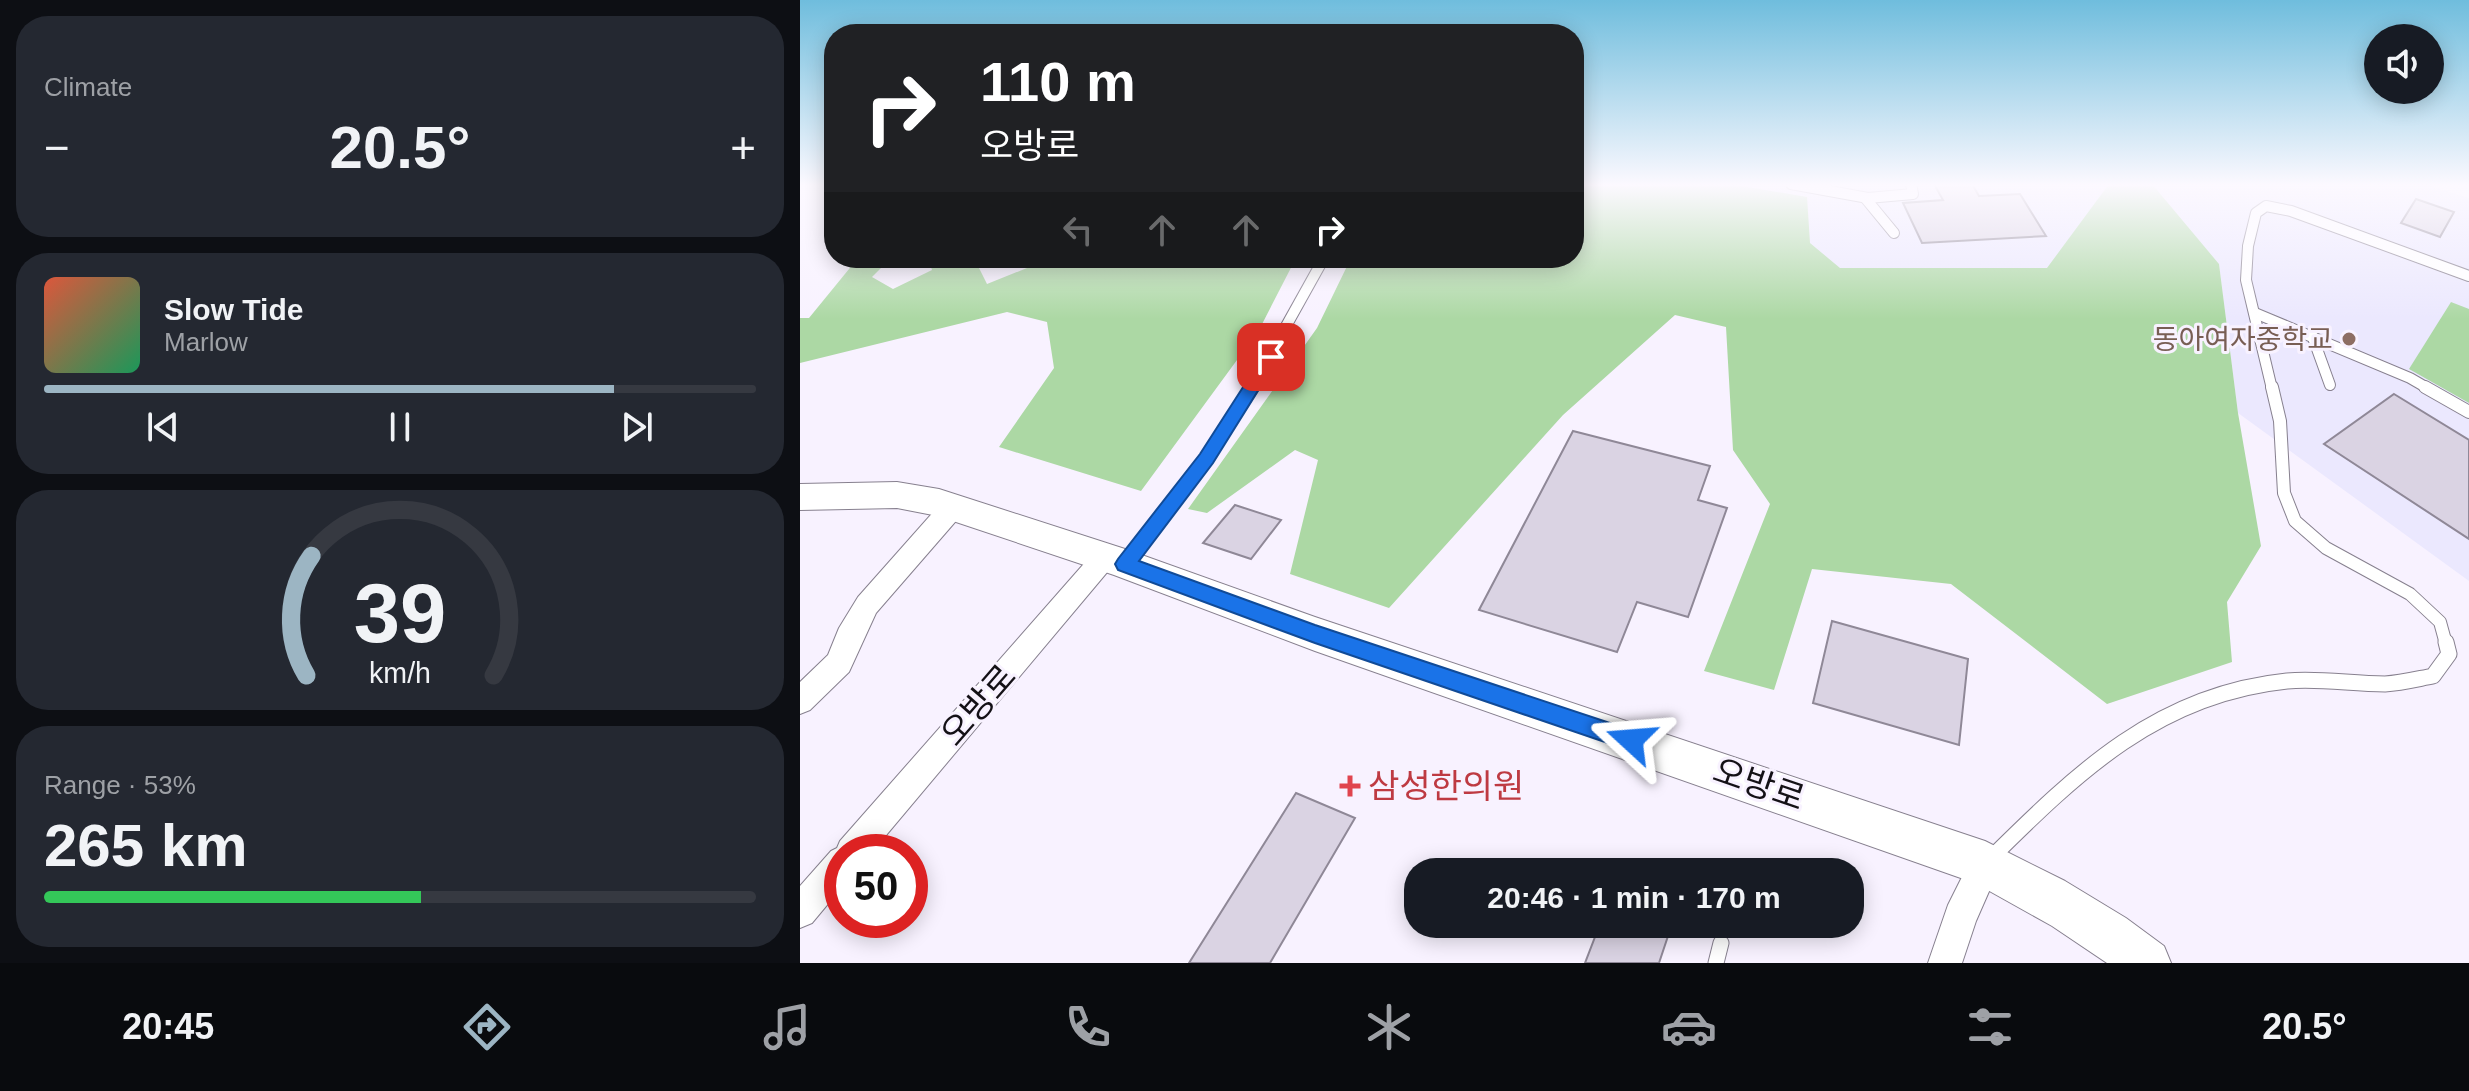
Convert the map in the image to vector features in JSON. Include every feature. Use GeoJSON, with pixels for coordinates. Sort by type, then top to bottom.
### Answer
{"type":"FeatureCollection","features":[{"type":"Feature","properties":{"kind":"main road","name":"오방로"},"geometry":{"type":"LineString","coordinates":[[800,497],[914,496],[953,507],[1115,561],[1315,634],[1689,759],[1985,864],[2060,903],[2118,940],[2147,963]]}},
{"type":"Feature","properties":{"kind":"street"},"geometry":{"type":"LineString","coordinates":[[800,701],[839,663],[849,636],[867,605],[953,507]]}},
{"type":"Feature","properties":{"kind":"street","name":"오방로"},"geometry":{"type":"LineString","coordinates":[[867,834],[1115,561]]}},
{"type":"Feature","properties":{"kind":"street"},"geometry":{"type":"LineString","coordinates":[[1945,963],[1960,917],[1985,864]]}},
{"type":"Feature","properties":{"kind":"street"},"geometry":{"type":"LineString","coordinates":[[800,911],[824,883]]}},
{"type":"Feature","properties":{"kind":"lane"},"geometry":{"type":"LineString","coordinates":[[1891,229],[1894,233]]}},
{"type":"Feature","properties":{"kind":"lane"},"geometry":{"type":"LineString","coordinates":[[1985,864],[2062,788],[2134,730],[2213,694],[2287,681],[2397,683],[2433,676],[2449,654],[2440,622],[2410,594],[2326,548],[2295,521],[2284,493],[2280,421],[2246,280],[2252,229]]}},
{"type":"Feature","properties":{"kind":"lane"},"geometry":{"type":"LineString","coordinates":[[2340,229],[2469,276]]}},
{"type":"Feature","properties":{"kind":"lane","name":"오방로"},"geometry":{"type":"LineString","coordinates":[[1115,561],[1207,458],[1257,380],[1319,268]]}},
{"type":"Feature","properties":{"kind":"lane"},"geometry":{"type":"LineString","coordinates":[[2255,313],[2410,378],[2469,412]]}},
{"type":"Feature","properties":{"kind":"lane"},"geometry":{"type":"LineString","coordinates":[[2312,335],[2330,385]]}},
{"type":"Feature","properties":{"kind":"lane"},"geometry":{"type":"LineString","coordinates":[[1716,963],[1721,943]]}},
{"type":"Feature","properties":{"kind":"shaded area"},"geometry":{"type":"Polygon","coordinates":[[[1716,229],[2076,229],[2048,268],[1840,268],[1716,229]]]}},
{"type":"Feature","properties":{"kind":"shaded area","name":"동아여자중학교"},"geometry":{"type":"Polygon","coordinates":[[[2190,229],[2469,229],[2469,581],[2238,413],[2219,264],[2190,229]]]}},
{"type":"Feature","properties":{"kind":"green space"},"geometry":{"type":"Polygon","coordinates":[[[1584,229],[1809,229],[1810,243],[1840,268],[2047,268],[2076,229],[2190,229],[2219,264],[2238,413],[2261,546],[2227,602],[2232,662],[2107,704],[1951,584],[1812,569],[1774,690],[1704,671],[1770,504],[1733,450],[1726,327],[1675,315],[1563,415],[1389,608],[1290,574],[1318,460],[1295,450],[1207,513],[1188,509],[1317,328],[1346,268],[1584,268],[1584,229]]]}},
{"type":"Feature","properties":{"kind":"green space"},"geometry":{"type":"Polygon","coordinates":[[[850,268],[881,268],[872,277],[893,289],[931,268],[979,268],[987,284],[1027,268],[1291,268],[1259,330],[1141,491],[999,447],[1054,368],[1047,322],[1007,312],[800,363],[800,318],[809,318],[850,268]]]}},
{"type":"Feature","properties":{"kind":"green space"},"geometry":{"type":"Polygon","coordinates":[[[2451,302],[2469,309],[2469,403],[2409,369],[2451,302]]]}},
{"type":"Feature","properties":{"kind":"building"},"geometry":{"type":"Polygon","coordinates":[[[1915,229],[2042,229],[2046,236],[1922,243],[1915,229]]]}},
{"type":"Feature","properties":{"kind":"building"},"geometry":{"type":"Polygon","coordinates":[[[2418,229],[2445,229],[2440,237],[2418,229]]]}},
{"type":"Feature","properties":{"kind":"building"},"geometry":{"type":"Polygon","coordinates":[[[2394,394],[2469,440],[2469,539],[2324,444],[2394,394]]]}},
{"type":"Feature","properties":{"kind":"building"},"geometry":{"type":"Polygon","coordinates":[[[1573,431],[1710,466],[1698,500],[1727,508],[1688,617],[1637,602],[1617,652],[1479,610],[1573,431]]]}},
{"type":"Feature","properties":{"kind":"building"},"geometry":{"type":"Polygon","coordinates":[[[1235,505],[1281,520],[1251,559],[1203,543],[1235,505]]]}},
{"type":"Feature","properties":{"kind":"building"},"geometry":{"type":"Polygon","coordinates":[[[1832,621],[1968,659],[1959,745],[1813,703],[1832,621]]]}},
{"type":"Feature","properties":{"kind":"building"},"geometry":{"type":"Polygon","coordinates":[[[1296,793],[1355,818],[1270,963],[1189,963],[1296,793]]]}},
{"type":"Feature","properties":{"kind":"building"},"geometry":{"type":"Polygon","coordinates":[[[1595,938],[1667,938],[1659,963],[1585,963],[1595,938]]]}},
{"type":"Feature","properties":{"kind":"place","name":"동아여자중학교"},"geometry":{"type":"Point","coordinates":[2349,339]}},
{"type":"Feature","properties":{"kind":"place","name":"삼성한의원"},"geometry":{"type":"Point","coordinates":[1350,786]}},
{"type":"Feature","properties":{"kind":"route"},"geometry":{"type":"LineString","coordinates":[[1271,357],[1207,458],[1125,564],[1315,634],[1631,740]]}}]}
